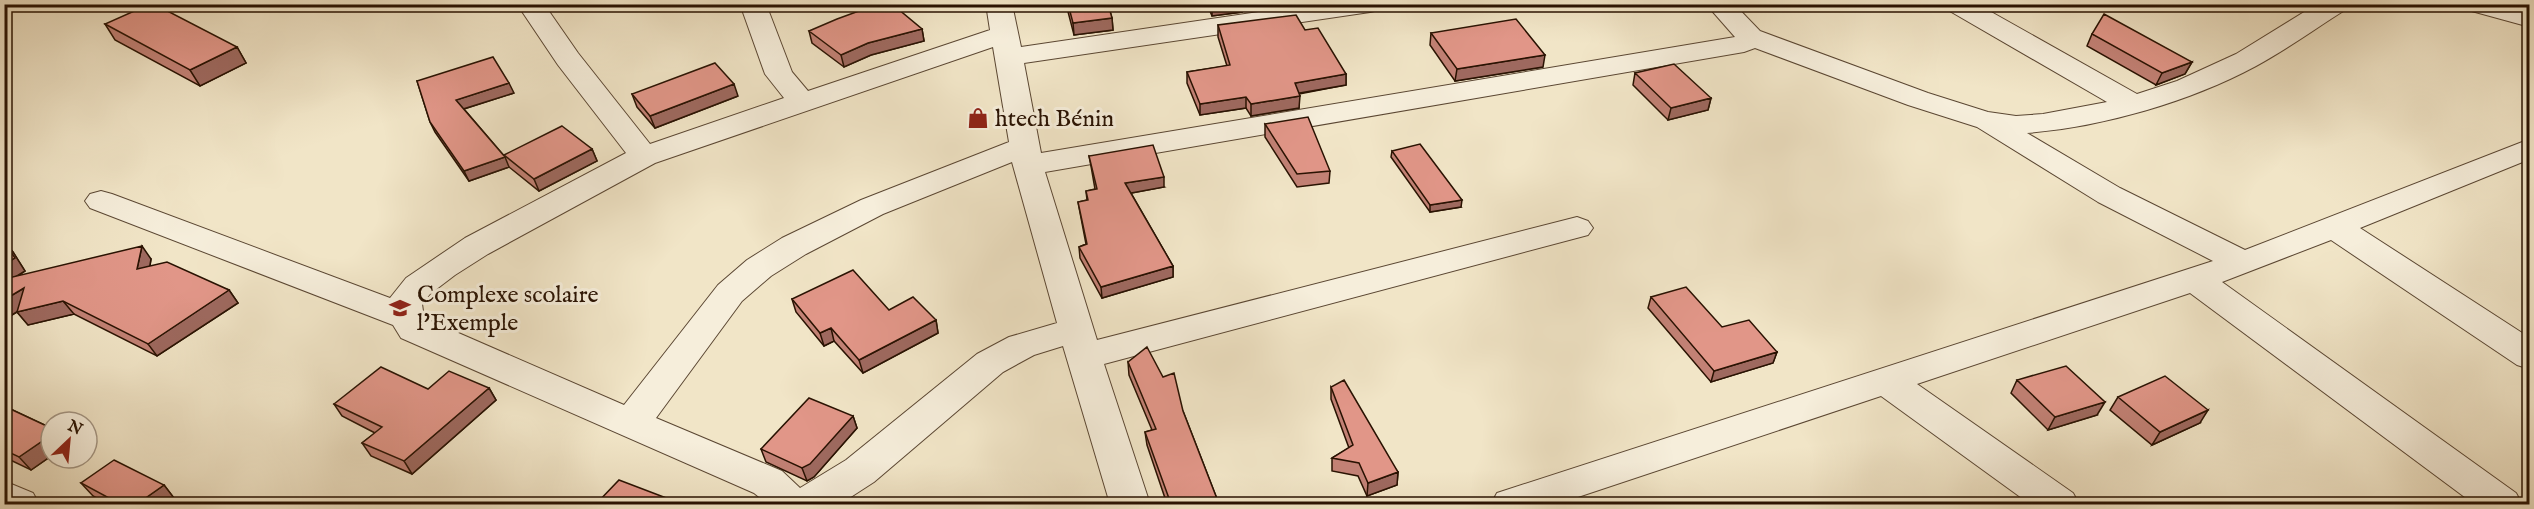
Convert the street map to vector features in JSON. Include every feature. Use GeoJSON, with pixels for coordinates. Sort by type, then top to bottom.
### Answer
{"type":"FeatureCollection","features":[{"type":"Feature","properties":{"kind":"street"},"geometry":{"type":"LineString","coordinates":[[531,4],[568,59],[644,156]]}},
{"type":"Feature","properties":{"kind":"street"},"geometry":{"type":"LineString","coordinates":[[753,4],[779,74],[802,102]]}},
{"type":"Feature","properties":{"kind":"street"},"geometry":{"type":"LineString","coordinates":[[404,316],[406,300],[420,282],[522,222],[644,156],[802,102],[1004,21],[1370,4]]}},
{"type":"Feature","properties":{"kind":"street"},"geometry":{"type":"LineString","coordinates":[[1719,4],[1750,37],[1984,120],[2016,125],[2043,123],[2134,105],[2187,87],[2246,60],[2336,4]]}},
{"type":"Feature","properties":{"kind":"street"},"geometry":{"type":"LineString","coordinates":[[1957,4],[2134,105]]}},
{"type":"Feature","properties":{"kind":"street"},"geometry":{"type":"LineString","coordinates":[[2477,4],[2529,19]]}},
{"type":"Feature","properties":{"kind":"street"},"geometry":{"type":"LineString","coordinates":[[1004,21],[1027,155],[1080,344],[1130,504]]}},
{"type":"Feature","properties":{"kind":"street"},"geometry":{"type":"LineString","coordinates":[[631,423],[730,292],[759,268],[794,246],[872,207],[1027,155],[1744,44],[1750,37]]}},
{"type":"Feature","properties":{"kind":"street"},"geometry":{"type":"LineString","coordinates":[[1984,120],[2109,195],[2244,263]]}},
{"type":"Feature","properties":{"kind":"street"},"geometry":{"type":"LineString","coordinates":[[1527,502],[2195,280],[2244,263],[2333,226],[2519,161]]}},
{"type":"Feature","properties":{"kind":"street"},"geometry":{"type":"LineString","coordinates":[[101,201],[404,316],[413,329],[768,482],[784,495],[784,504]]}},
{"type":"Feature","properties":{"kind":"street"},"geometry":{"type":"LineString","coordinates":[[2333,226],[2529,356]]}},
{"type":"Feature","properties":{"kind":"street"},"geometry":{"type":"LineString","coordinates":[[801,504],[821,497],[860,471],[990,363],[1026,343],[1080,344],[1578,228]]}},
{"type":"Feature","properties":{"kind":"street"},"geometry":{"type":"LineString","coordinates":[[2195,280],[2502,504]]}},
{"type":"Feature","properties":{"kind":"street"},"geometry":{"type":"LineString","coordinates":[[1886,381],[2059,504]]}},
{"type":"Feature","properties":{"kind":"street"},"geometry":{"type":"LineString","coordinates":[[4,497],[20,504]]}},
{"type":"Feature","properties":{"kind":"building"},"geometry":{"type":"Polygon","coordinates":[[[150,4],[237,47],[190,70],[105,24],[150,4]]]}},
{"type":"Feature","properties":{"kind":"building"},"geometry":{"type":"Polygon","coordinates":[[[878,4],[892,4],[922,29],[868,43],[841,55],[809,31],[837,19],[878,4]]]}},
{"type":"Feature","properties":{"kind":"building"},"geometry":{"type":"Polygon","coordinates":[[[1068,4],[1108,4],[1112,18],[1073,23],[1068,4]]]}},
{"type":"Feature","properties":{"kind":"building"},"geometry":{"type":"Polygon","coordinates":[[[2104,14],[2192,62],[2162,73],[2092,34],[2104,14]]]}},
{"type":"Feature","properties":{"kind":"building"},"geometry":{"type":"Polygon","coordinates":[[[1296,15],[1305,30],[1318,28],[1346,74],[1295,83],[1300,96],[1251,104],[1246,97],[1200,104],[1187,72],[1230,65],[1218,25],[1296,15]]]}},
{"type":"Feature","properties":{"kind":"building"},"geometry":{"type":"Polygon","coordinates":[[[1516,19],[1545,55],[1457,69],[1431,33],[1516,19]]]}},
{"type":"Feature","properties":{"kind":"building"},"geometry":{"type":"Polygon","coordinates":[[[493,57],[509,83],[456,100],[505,157],[464,171],[430,122],[417,81],[493,57]]]}},
{"type":"Feature","properties":{"kind":"building"},"geometry":{"type":"Polygon","coordinates":[[[715,63],[734,84],[650,116],[632,94],[715,63]]]}},
{"type":"Feature","properties":{"kind":"building"},"geometry":{"type":"Polygon","coordinates":[[[1674,64],[1711,98],[1671,108],[1635,73],[1674,64]]]}},
{"type":"Feature","properties":{"kind":"building"},"geometry":{"type":"Polygon","coordinates":[[[1308,117],[1330,171],[1297,174],[1265,124],[1308,117]]]}},
{"type":"Feature","properties":{"kind":"building"},"geometry":{"type":"Polygon","coordinates":[[[562,126],[592,149],[534,179],[504,155],[562,126]]]}},
{"type":"Feature","properties":{"kind":"building"},"geometry":{"type":"Polygon","coordinates":[[[1420,144],[1462,200],[1430,205],[1392,151],[1420,144]]]}},
{"type":"Feature","properties":{"kind":"building"},"geometry":{"type":"Polygon","coordinates":[[[1153,145],[1164,177],[1125,183],[1173,266],[1101,287],[1079,247],[1087,244],[1078,202],[1088,200],[1086,191],[1097,189],[1089,156],[1153,145]]]}},
{"type":"Feature","properties":{"kind":"building"},"geometry":{"type":"Polygon","coordinates":[[[4,242],[15,258],[4,265],[4,242]]]}},
{"type":"Feature","properties":{"kind":"building"},"geometry":{"type":"Polygon","coordinates":[[[142,246],[137,269],[167,262],[229,290],[148,344],[63,301],[17,312],[24,288],[4,300],[4,279],[142,246]]]}},
{"type":"Feature","properties":{"kind":"building"},"geometry":{"type":"Polygon","coordinates":[[[853,270],[889,310],[913,297],[936,320],[859,360],[831,328],[820,333],[792,299],[853,270]]]}},
{"type":"Feature","properties":{"kind":"building"},"geometry":{"type":"Polygon","coordinates":[[[1686,287],[1722,327],[1749,320],[1777,352],[1714,371],[1651,297],[1686,287]]]}},
{"type":"Feature","properties":{"kind":"building"},"geometry":{"type":"Polygon","coordinates":[[[1147,347],[1163,377],[1174,373],[1183,411],[1219,504],[1171,504],[1145,432],[1156,429],[1128,362],[1147,347]]]}},
{"type":"Feature","properties":{"kind":"building"},"geometry":{"type":"Polygon","coordinates":[[[2066,366],[2105,402],[2055,417],[2017,380],[2066,366]]]}},
{"type":"Feature","properties":{"kind":"building"},"geometry":{"type":"Polygon","coordinates":[[[381,367],[428,389],[449,371],[489,388],[404,461],[362,443],[382,427],[334,404],[381,367]]]}},
{"type":"Feature","properties":{"kind":"building"},"geometry":{"type":"Polygon","coordinates":[[[2165,376],[2208,410],[2160,432],[2118,397],[2165,376]]]}},
{"type":"Feature","properties":{"kind":"building"},"geometry":{"type":"Polygon","coordinates":[[[1344,380],[1398,472],[1368,483],[1359,463],[1332,458],[1353,445],[1331,387],[1344,380]]]}},
{"type":"Feature","properties":{"kind":"building"},"geometry":{"type":"Polygon","coordinates":[[[809,398],[853,416],[810,464],[802,468],[761,449],[809,398]]]}},
{"type":"Feature","properties":{"kind":"building"},"geometry":{"type":"Polygon","coordinates":[[[4,406],[39,422],[39,443],[19,457],[4,450],[4,406]]]}},
{"type":"Feature","properties":{"kind":"building"},"geometry":{"type":"Polygon","coordinates":[[[114,460],[164,485],[137,504],[120,504],[81,483],[114,460]]]}},
{"type":"Feature","properties":{"kind":"building"},"geometry":{"type":"Polygon","coordinates":[[[619,480],[682,504],[596,504],[619,480]]]}},
{"type":"Feature","properties":{"kind":"place","name":"htech Bénin"},"geometry":{"type":"Point","coordinates":[978,118]}},
{"type":"Feature","properties":{"kind":"place","name":"Complexe scolaire l'Exemple"},"geometry":{"type":"Point","coordinates":[400,308]}}]}
